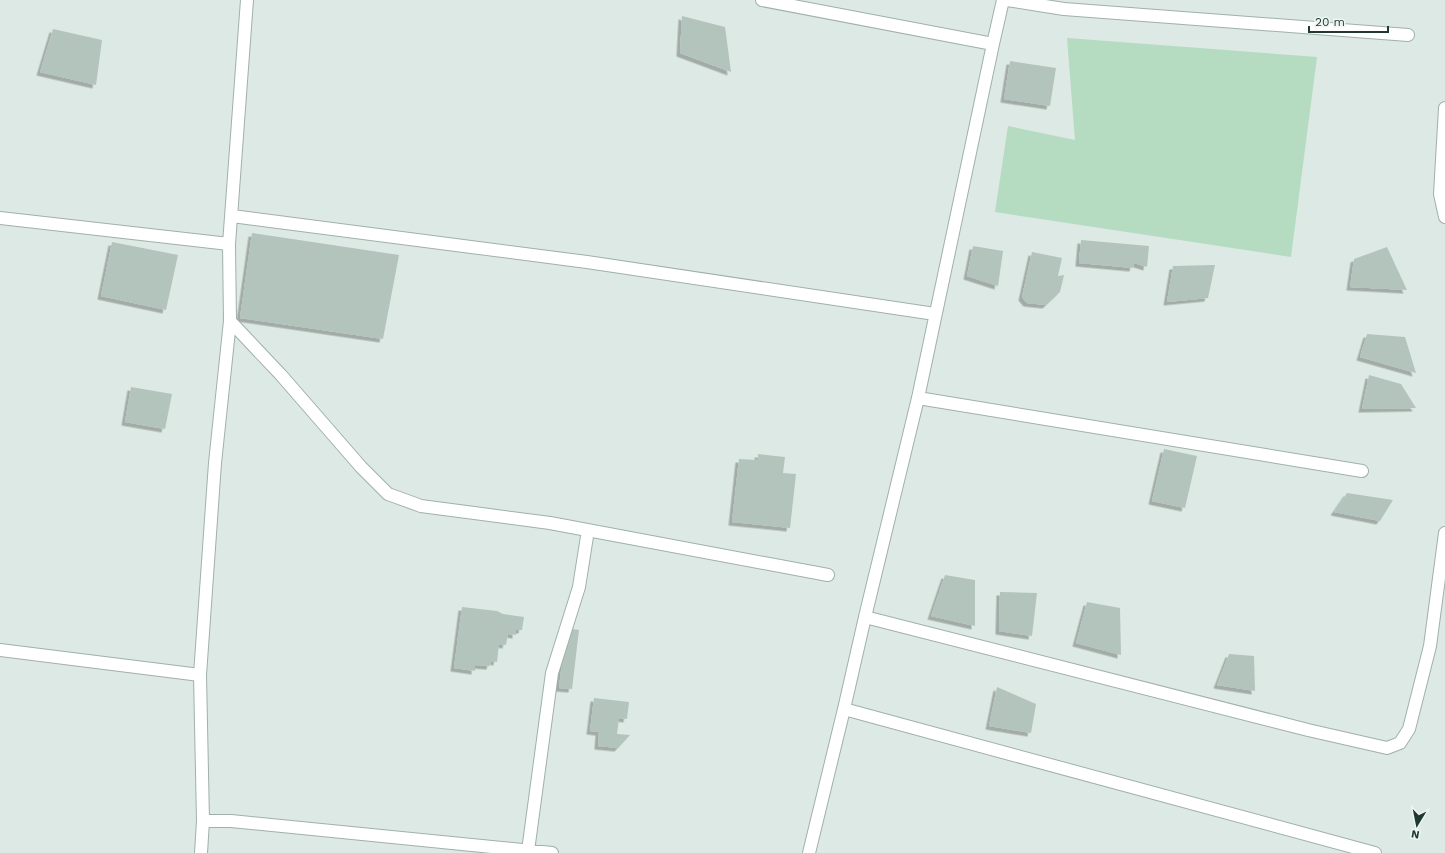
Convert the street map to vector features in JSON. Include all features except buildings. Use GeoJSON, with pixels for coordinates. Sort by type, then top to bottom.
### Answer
{"type":"FeatureCollection","features":[{"type":"Feature","properties":{"kind":"street"},"geometry":{"type":"LineString","coordinates":[[201,853],[203,821],[200,675],[215,463],[230,321],[230,244],[247,0]]}},
{"type":"Feature","properties":{"kind":"street"},"geometry":{"type":"LineString","coordinates":[[762,0],[993,44]]}},
{"type":"Feature","properties":{"kind":"street"},"geometry":{"type":"LineString","coordinates":[[809,853],[918,398],[993,44],[1004,0]]}},
{"type":"Feature","properties":{"kind":"street"},"geometry":{"type":"LineString","coordinates":[[1007,0],[1064,9],[1408,35]]}},
{"type":"Feature","properties":{"kind":"street"},"geometry":{"type":"LineString","coordinates":[[1445,108],[1440,194],[1445,217]]}},
{"type":"Feature","properties":{"kind":"street"},"geometry":{"type":"LineString","coordinates":[[232,216],[587,262],[935,314]]}},
{"type":"Feature","properties":{"kind":"street"},"geometry":{"type":"LineString","coordinates":[[0,218],[230,244]]}},
{"type":"Feature","properties":{"kind":"street"},"geometry":{"type":"LineString","coordinates":[[230,321],[281,375],[361,467],[388,494],[421,506],[550,523],[828,575]]}},
{"type":"Feature","properties":{"kind":"street"},"geometry":{"type":"LineString","coordinates":[[918,398],[1362,471]]}},
{"type":"Feature","properties":{"kind":"street"},"geometry":{"type":"LineString","coordinates":[[528,851],[552,673],[580,587],[588,530]]}},
{"type":"Feature","properties":{"kind":"street"},"geometry":{"type":"LineString","coordinates":[[866,617],[1308,730],[1387,748],[1400,743],[1409,729],[1430,646],[1445,533]]}},
{"type":"Feature","properties":{"kind":"street"},"geometry":{"type":"LineString","coordinates":[[0,650],[200,675]]}},
{"type":"Feature","properties":{"kind":"street"},"geometry":{"type":"LineString","coordinates":[[844,709],[1375,853]]}},
{"type":"Feature","properties":{"kind":"street"},"geometry":{"type":"LineString","coordinates":[[203,821],[231,821],[552,853]]}},
{"type":"Feature","properties":{"kind":"green space"},"geometry":{"type":"Polygon","coordinates":[[[1067,38],[1317,57],[1291,257],[995,212],[1008,126],[1075,140],[1067,38]]]}}]}
